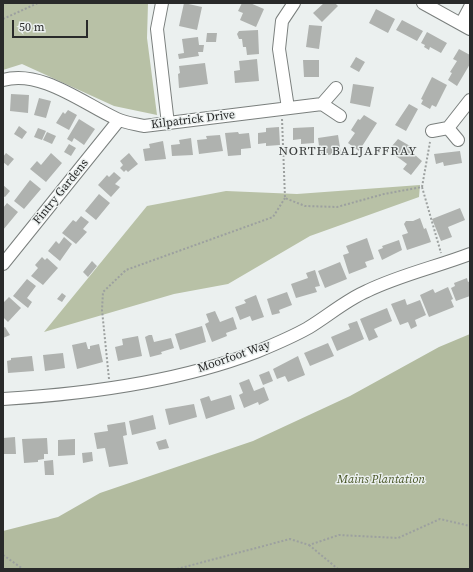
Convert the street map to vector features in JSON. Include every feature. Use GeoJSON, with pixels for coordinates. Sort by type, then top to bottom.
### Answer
{"type":"FeatureCollection","features":[{"type":"Feature","properties":{"kind":"street"},"geometry":{"type":"LineString","coordinates":[[162,3],[157,29],[168,124]]}},
{"type":"Feature","properties":{"kind":"street"},"geometry":{"type":"LineString","coordinates":[[285,109],[279,49],[282,21],[294,3]]}},
{"type":"Feature","properties":{"kind":"street"},"geometry":{"type":"LineString","coordinates":[[423,3],[465,26],[470,7]]}},
{"type":"Feature","properties":{"kind":"street","name":"Kilpatrick Drive"},"geometry":{"type":"LineString","coordinates":[[3,80],[21,77],[38,80],[119,120],[144,126],[322,104]]}},
{"type":"Feature","properties":{"kind":"street"},"geometry":{"type":"LineString","coordinates":[[336,88],[322,104],[340,116]]}},
{"type":"Feature","properties":{"kind":"street"},"geometry":{"type":"LineString","coordinates":[[432,131],[448,128],[470,100]]}},
{"type":"Feature","properties":{"kind":"street","name":"Fintry Gardens"},"geometry":{"type":"LineString","coordinates":[[3,264],[119,120]]}},
{"type":"Feature","properties":{"kind":"street"},"geometry":{"type":"LineString","coordinates":[[448,128],[458,140]]}},
{"type":"Feature","properties":{"kind":"street","name":"Moorfoot Way"},"geometry":{"type":"LineString","coordinates":[[3,399],[67,395],[110,388],[197,370],[256,352],[307,328],[366,291],[407,275],[470,254]]}},
{"type":"Feature","properties":{"kind":"path"},"geometry":{"type":"LineString","coordinates":[[3,19],[38,3]]}},
{"type":"Feature","properties":{"kind":"path"},"geometry":{"type":"LineString","coordinates":[[110,388],[102,310],[103,292],[126,270],[272,217],[284,198],[285,109]]}},
{"type":"Feature","properties":{"kind":"path"},"geometry":{"type":"LineString","coordinates":[[432,131],[422,188],[444,263]]}},
{"type":"Feature","properties":{"kind":"path"},"geometry":{"type":"LineString","coordinates":[[284,198],[305,206],[337,207],[384,194],[422,188]]}},
{"type":"Feature","properties":{"kind":"path"},"geometry":{"type":"LineString","coordinates":[[309,545],[339,534],[398,538],[440,519],[470,526]]}},
{"type":"Feature","properties":{"kind":"path"},"geometry":{"type":"LineString","coordinates":[[177,569],[290,539],[309,545],[338,569]]}},
{"type":"Feature","properties":{"kind":"path"},"geometry":{"type":"LineString","coordinates":[[3,555],[24,569]]}},
{"type":"Feature","properties":{"kind":"green space"},"geometry":{"type":"Polygon","coordinates":[[[3,3],[148,3],[147,38],[157,115],[114,106],[22,64],[3,70],[3,3]]]}},
{"type":"Feature","properties":{"kind":"green space"},"geometry":{"type":"Polygon","coordinates":[[[420,185],[419,197],[310,236],[228,284],[174,294],[44,332],[147,206],[226,191],[297,194],[420,185]]]}},
{"type":"Feature","properties":{"kind":"green space","name":"Mains Plantation"},"geometry":{"type":"Polygon","coordinates":[[[470,334],[470,569],[3,569],[3,531],[58,517],[100,493],[253,441],[350,396],[439,347],[470,334]]]}},
{"type":"Feature","properties":{"kind":"building"},"geometry":{"type":"Polygon","coordinates":[[[184,3],[202,7],[197,30],[179,26],[184,3]]]}},
{"type":"Feature","properties":{"kind":"building"},"geometry":{"type":"Polygon","coordinates":[[[242,3],[250,3],[264,9],[256,27],[240,20],[243,13],[238,11],[242,3]]]}},
{"type":"Feature","properties":{"kind":"building"},"geometry":{"type":"Polygon","coordinates":[[[324,3],[335,3],[338,6],[322,22],[313,13],[324,3]]]}},
{"type":"Feature","properties":{"kind":"building"},"geometry":{"type":"Polygon","coordinates":[[[376,9],[395,19],[388,33],[369,23],[376,9]]]}},
{"type":"Feature","properties":{"kind":"building"},"geometry":{"type":"Polygon","coordinates":[[[402,20],[423,31],[417,41],[396,30],[402,20]]]}},
{"type":"Feature","properties":{"kind":"building"},"geometry":{"type":"Polygon","coordinates":[[[309,25],[322,26],[319,49],[306,47],[309,25]]]}},
{"type":"Feature","properties":{"kind":"building"},"geometry":{"type":"Polygon","coordinates":[[[258,30],[259,54],[247,55],[246,47],[243,47],[242,39],[239,39],[237,34],[239,31],[258,30]]]}},
{"type":"Feature","properties":{"kind":"building"},"geometry":{"type":"Polygon","coordinates":[[[427,32],[447,43],[441,53],[430,47],[429,50],[421,43],[427,32]]]}},
{"type":"Feature","properties":{"kind":"building"},"geometry":{"type":"Polygon","coordinates":[[[207,33],[217,33],[216,42],[206,42],[207,33]]]}},
{"type":"Feature","properties":{"kind":"building"},"geometry":{"type":"Polygon","coordinates":[[[198,37],[199,45],[204,45],[203,52],[198,52],[199,56],[179,59],[178,54],[184,53],[182,39],[198,37]]]}},
{"type":"Feature","properties":{"kind":"building"},"geometry":{"type":"Polygon","coordinates":[[[459,49],[470,55],[470,64],[457,86],[448,80],[452,73],[450,72],[457,61],[453,59],[459,49]]]}},
{"type":"Feature","properties":{"kind":"building"},"geometry":{"type":"Polygon","coordinates":[[[356,57],[365,62],[359,72],[350,67],[356,57]]]}},
{"type":"Feature","properties":{"kind":"building"},"geometry":{"type":"Polygon","coordinates":[[[257,59],[259,81],[235,83],[234,71],[240,70],[239,61],[257,59]]]}},
{"type":"Feature","properties":{"kind":"building"},"geometry":{"type":"Polygon","coordinates":[[[303,60],[319,60],[319,77],[304,77],[303,60]]]}},
{"type":"Feature","properties":{"kind":"building"},"geometry":{"type":"Polygon","coordinates":[[[205,63],[208,84],[179,88],[179,66],[205,63]]]}},
{"type":"Feature","properties":{"kind":"building"},"geometry":{"type":"Polygon","coordinates":[[[432,77],[447,85],[436,107],[432,105],[430,109],[421,104],[423,100],[421,99],[432,77]]]}},
{"type":"Feature","properties":{"kind":"building"},"geometry":{"type":"Polygon","coordinates":[[[353,84],[374,87],[370,107],[350,103],[353,84]]]}},
{"type":"Feature","properties":{"kind":"building"},"geometry":{"type":"Polygon","coordinates":[[[11,94],[29,95],[28,113],[10,111],[11,94]]]}},
{"type":"Feature","properties":{"kind":"building"},"geometry":{"type":"Polygon","coordinates":[[[39,98],[51,101],[46,118],[34,115],[39,98]]]}},
{"type":"Feature","properties":{"kind":"building"},"geometry":{"type":"Polygon","coordinates":[[[409,104],[418,109],[406,131],[395,125],[409,104]]]}},
{"type":"Feature","properties":{"kind":"building"},"geometry":{"type":"Polygon","coordinates":[[[68,110],[77,115],[69,130],[56,123],[63,112],[65,114],[68,110]]]}},
{"type":"Feature","properties":{"kind":"building"},"geometry":{"type":"Polygon","coordinates":[[[364,115],[377,123],[359,151],[348,143],[355,133],[351,130],[358,119],[360,120],[364,115]]]}},
{"type":"Feature","properties":{"kind":"building"},"geometry":{"type":"Polygon","coordinates":[[[79,119],[95,129],[84,145],[74,138],[72,142],[67,139],[79,119]]]}},
{"type":"Feature","properties":{"kind":"building"},"geometry":{"type":"Polygon","coordinates":[[[19,126],[27,132],[22,139],[14,134],[19,126]]]}},
{"type":"Feature","properties":{"kind":"building"},"geometry":{"type":"Polygon","coordinates":[[[279,127],[280,145],[266,146],[266,143],[258,144],[258,133],[266,132],[266,128],[279,127]]]}},
{"type":"Feature","properties":{"kind":"building"},"geometry":{"type":"Polygon","coordinates":[[[314,127],[314,143],[301,144],[301,139],[293,140],[293,128],[314,127]]]}},
{"type":"Feature","properties":{"kind":"building"},"geometry":{"type":"Polygon","coordinates":[[[38,128],[46,131],[42,140],[34,137],[38,128]]]}},
{"type":"Feature","properties":{"kind":"building"},"geometry":{"type":"Polygon","coordinates":[[[47,132],[56,136],[52,144],[43,140],[47,132]]]}},
{"type":"Feature","properties":{"kind":"building"},"geometry":{"type":"Polygon","coordinates":[[[238,132],[239,134],[249,133],[251,148],[241,149],[241,155],[228,156],[225,133],[238,132]]]}},
{"type":"Feature","properties":{"kind":"building"},"geometry":{"type":"Polygon","coordinates":[[[220,135],[223,151],[199,154],[197,140],[207,139],[206,136],[220,135]]]}},
{"type":"Feature","properties":{"kind":"building"},"geometry":{"type":"Polygon","coordinates":[[[338,135],[341,154],[320,154],[318,138],[338,135]]]}},
{"type":"Feature","properties":{"kind":"building"},"geometry":{"type":"Polygon","coordinates":[[[191,138],[193,155],[172,156],[171,145],[180,144],[179,140],[191,138]]]}},
{"type":"Feature","properties":{"kind":"building"},"geometry":{"type":"Polygon","coordinates":[[[398,139],[410,146],[408,149],[422,161],[411,175],[403,169],[407,164],[392,153],[396,149],[392,146],[398,139]]]}},
{"type":"Feature","properties":{"kind":"building"},"geometry":{"type":"Polygon","coordinates":[[[163,141],[166,159],[145,161],[143,149],[150,148],[149,144],[163,141]]]}},
{"type":"Feature","properties":{"kind":"building"},"geometry":{"type":"Polygon","coordinates":[[[69,144],[76,148],[71,156],[64,152],[69,144]]]}},
{"type":"Feature","properties":{"kind":"building"},"geometry":{"type":"Polygon","coordinates":[[[460,151],[462,163],[444,166],[443,162],[436,164],[434,154],[460,151]]]}},
{"type":"Feature","properties":{"kind":"building"},"geometry":{"type":"Polygon","coordinates":[[[6,153],[14,159],[8,166],[3,162],[3,157],[6,153]]]}},
{"type":"Feature","properties":{"kind":"building"},"geometry":{"type":"Polygon","coordinates":[[[51,153],[62,163],[46,182],[30,169],[37,161],[41,165],[51,153]]]}},
{"type":"Feature","properties":{"kind":"building"},"geometry":{"type":"Polygon","coordinates":[[[129,153],[138,164],[128,172],[126,170],[124,172],[120,168],[123,165],[120,161],[129,153]]]}},
{"type":"Feature","properties":{"kind":"building"},"geometry":{"type":"Polygon","coordinates":[[[114,172],[121,178],[115,184],[120,187],[111,197],[98,185],[107,175],[109,177],[114,172]]]}},
{"type":"Feature","properties":{"kind":"building"},"geometry":{"type":"Polygon","coordinates":[[[30,180],[41,189],[24,209],[14,201],[30,180]]]}},
{"type":"Feature","properties":{"kind":"building"},"geometry":{"type":"Polygon","coordinates":[[[3,185],[10,191],[5,197],[3,196],[3,185]]]}},
{"type":"Feature","properties":{"kind":"building"},"geometry":{"type":"Polygon","coordinates":[[[99,194],[110,203],[96,220],[85,211],[99,194]]]}},
{"type":"Feature","properties":{"kind":"building"},"geometry":{"type":"Polygon","coordinates":[[[7,203],[18,212],[3,230],[3,208],[7,203]]]}},
{"type":"Feature","properties":{"kind":"building"},"geometry":{"type":"Polygon","coordinates":[[[460,208],[465,220],[448,227],[452,237],[441,241],[432,219],[460,208]]]}},
{"type":"Feature","properties":{"kind":"building"},"geometry":{"type":"Polygon","coordinates":[[[81,216],[89,222],[83,229],[87,232],[76,244],[62,233],[73,220],[76,222],[81,216]]]}},
{"type":"Feature","properties":{"kind":"building"},"geometry":{"type":"Polygon","coordinates":[[[420,218],[424,229],[426,228],[431,242],[407,250],[402,235],[408,233],[404,224],[406,221],[413,221],[420,218]]]}},
{"type":"Feature","properties":{"kind":"building"},"geometry":{"type":"Polygon","coordinates":[[[64,237],[72,244],[60,261],[48,251],[56,241],[59,244],[64,237]]]}},
{"type":"Feature","properties":{"kind":"building"},"geometry":{"type":"Polygon","coordinates":[[[367,238],[374,259],[365,262],[367,267],[349,274],[343,255],[349,253],[346,246],[367,238]]]}},
{"type":"Feature","properties":{"kind":"building"},"geometry":{"type":"Polygon","coordinates":[[[399,240],[402,250],[382,260],[378,250],[383,248],[382,246],[399,240]]]}},
{"type":"Feature","properties":{"kind":"building"},"geometry":{"type":"Polygon","coordinates":[[[42,257],[45,260],[47,258],[58,268],[43,285],[31,276],[38,268],[35,265],[42,257]]]}},
{"type":"Feature","properties":{"kind":"building"},"geometry":{"type":"Polygon","coordinates":[[[92,261],[97,266],[88,277],[83,272],[92,261]]]}},
{"type":"Feature","properties":{"kind":"building"},"geometry":{"type":"Polygon","coordinates":[[[340,262],[347,279],[325,288],[318,271],[340,262]]]}},
{"type":"Feature","properties":{"kind":"building"},"geometry":{"type":"Polygon","coordinates":[[[315,270],[320,286],[315,287],[317,292],[296,298],[291,284],[308,278],[306,273],[315,270]]]}},
{"type":"Feature","properties":{"kind":"building"},"geometry":{"type":"Polygon","coordinates":[[[467,278],[468,282],[470,281],[470,296],[456,301],[451,288],[455,286],[454,283],[467,278]]]}},
{"type":"Feature","properties":{"kind":"building"},"geometry":{"type":"Polygon","coordinates":[[[27,279],[36,286],[27,298],[32,302],[28,308],[13,296],[27,279]]]}},
{"type":"Feature","properties":{"kind":"building"},"geometry":{"type":"Polygon","coordinates":[[[448,287],[453,299],[451,300],[454,307],[429,317],[420,295],[433,289],[435,293],[448,287]]]}},
{"type":"Feature","properties":{"kind":"building"},"geometry":{"type":"Polygon","coordinates":[[[287,292],[292,305],[279,310],[280,313],[272,315],[267,299],[287,292]]]}},
{"type":"Feature","properties":{"kind":"building"},"geometry":{"type":"Polygon","coordinates":[[[62,293],[66,296],[62,302],[57,299],[62,293]]]}},
{"type":"Feature","properties":{"kind":"building"},"geometry":{"type":"Polygon","coordinates":[[[256,295],[264,317],[252,321],[250,316],[240,320],[235,307],[246,303],[244,300],[256,295]]]}},
{"type":"Feature","properties":{"kind":"building"},"geometry":{"type":"Polygon","coordinates":[[[9,297],[21,308],[8,322],[3,317],[3,303],[9,297]]]}},
{"type":"Feature","properties":{"kind":"building"},"geometry":{"type":"Polygon","coordinates":[[[405,299],[407,305],[420,300],[426,315],[415,320],[417,326],[411,329],[408,322],[400,325],[391,304],[405,299]]]}},
{"type":"Feature","properties":{"kind":"building"},"geometry":{"type":"Polygon","coordinates":[[[387,308],[392,321],[374,329],[378,337],[369,341],[360,319],[387,308]]]}},
{"type":"Feature","properties":{"kind":"building"},"geometry":{"type":"Polygon","coordinates":[[[215,311],[220,322],[233,317],[237,329],[226,333],[227,336],[212,342],[205,324],[209,322],[206,314],[215,311]]]}},
{"type":"Feature","properties":{"kind":"building"},"geometry":{"type":"Polygon","coordinates":[[[357,321],[364,339],[337,351],[331,337],[350,329],[348,324],[357,321]]]}},
{"type":"Feature","properties":{"kind":"building"},"geometry":{"type":"Polygon","coordinates":[[[202,326],[206,342],[180,350],[175,334],[202,326]]]}},
{"type":"Feature","properties":{"kind":"building"},"geometry":{"type":"Polygon","coordinates":[[[5,327],[10,335],[3,338],[3,328],[5,327]]]}},
{"type":"Feature","properties":{"kind":"building"},"geometry":{"type":"Polygon","coordinates":[[[152,335],[154,342],[171,338],[174,348],[161,352],[162,354],[150,357],[145,337],[152,335]]]}},
{"type":"Feature","properties":{"kind":"building"},"geometry":{"type":"Polygon","coordinates":[[[138,336],[142,356],[118,361],[115,347],[123,345],[122,339],[138,336]]]}},
{"type":"Feature","properties":{"kind":"building"},"geometry":{"type":"Polygon","coordinates":[[[86,342],[88,349],[90,349],[90,346],[99,344],[103,362],[77,369],[72,345],[86,342]]]}},
{"type":"Feature","properties":{"kind":"building"},"geometry":{"type":"Polygon","coordinates":[[[328,343],[334,356],[310,366],[304,353],[328,343]]]}},
{"type":"Feature","properties":{"kind":"building"},"geometry":{"type":"Polygon","coordinates":[[[63,353],[65,368],[45,371],[43,355],[63,353]]]}},
{"type":"Feature","properties":{"kind":"building"},"geometry":{"type":"Polygon","coordinates":[[[32,356],[34,371],[8,373],[7,361],[11,360],[11,358],[32,356]]]}},
{"type":"Feature","properties":{"kind":"building"},"geometry":{"type":"Polygon","coordinates":[[[298,356],[305,375],[288,382],[285,376],[277,379],[273,369],[298,356]]]}},
{"type":"Feature","properties":{"kind":"building"},"geometry":{"type":"Polygon","coordinates":[[[269,371],[273,381],[263,385],[259,375],[269,371]]]}},
{"type":"Feature","properties":{"kind":"building"},"geometry":{"type":"Polygon","coordinates":[[[249,379],[254,391],[264,387],[269,400],[259,405],[258,402],[244,408],[239,395],[243,393],[239,383],[249,379]]]}},
{"type":"Feature","properties":{"kind":"building"},"geometry":{"type":"Polygon","coordinates":[[[231,395],[235,409],[206,419],[200,399],[209,396],[211,401],[231,395]]]}},
{"type":"Feature","properties":{"kind":"building"},"geometry":{"type":"Polygon","coordinates":[[[194,404],[197,417],[169,425],[165,409],[194,404]]]}},
{"type":"Feature","properties":{"kind":"building"},"geometry":{"type":"Polygon","coordinates":[[[153,415],[156,429],[132,435],[129,421],[153,415]]]}},
{"type":"Feature","properties":{"kind":"building"},"geometry":{"type":"Polygon","coordinates":[[[125,422],[127,435],[123,436],[128,464],[109,467],[105,448],[97,449],[94,433],[108,431],[107,425],[125,422]]]}},
{"type":"Feature","properties":{"kind":"building"},"geometry":{"type":"Polygon","coordinates":[[[15,437],[16,454],[3,454],[3,438],[15,437]]]}},
{"type":"Feature","properties":{"kind":"building"},"geometry":{"type":"Polygon","coordinates":[[[47,438],[48,454],[44,454],[44,459],[38,460],[38,462],[24,463],[22,439],[47,438]]]}},
{"type":"Feature","properties":{"kind":"building"},"geometry":{"type":"Polygon","coordinates":[[[75,439],[75,455],[58,456],[58,440],[75,439]]]}},
{"type":"Feature","properties":{"kind":"building"},"geometry":{"type":"Polygon","coordinates":[[[166,439],[169,448],[159,450],[156,442],[166,439]]]}},
{"type":"Feature","properties":{"kind":"building"},"geometry":{"type":"Polygon","coordinates":[[[92,452],[93,461],[83,463],[82,453],[92,452]]]}},
{"type":"Feature","properties":{"kind":"building"},"geometry":{"type":"Polygon","coordinates":[[[53,460],[54,475],[45,475],[44,461],[53,460]]]}},
{"type":"Feature","properties":{"kind":"district","name":"NORTH BALJAFFRAY"},"geometry":{"type":"Point","coordinates":[348,152]}}]}
